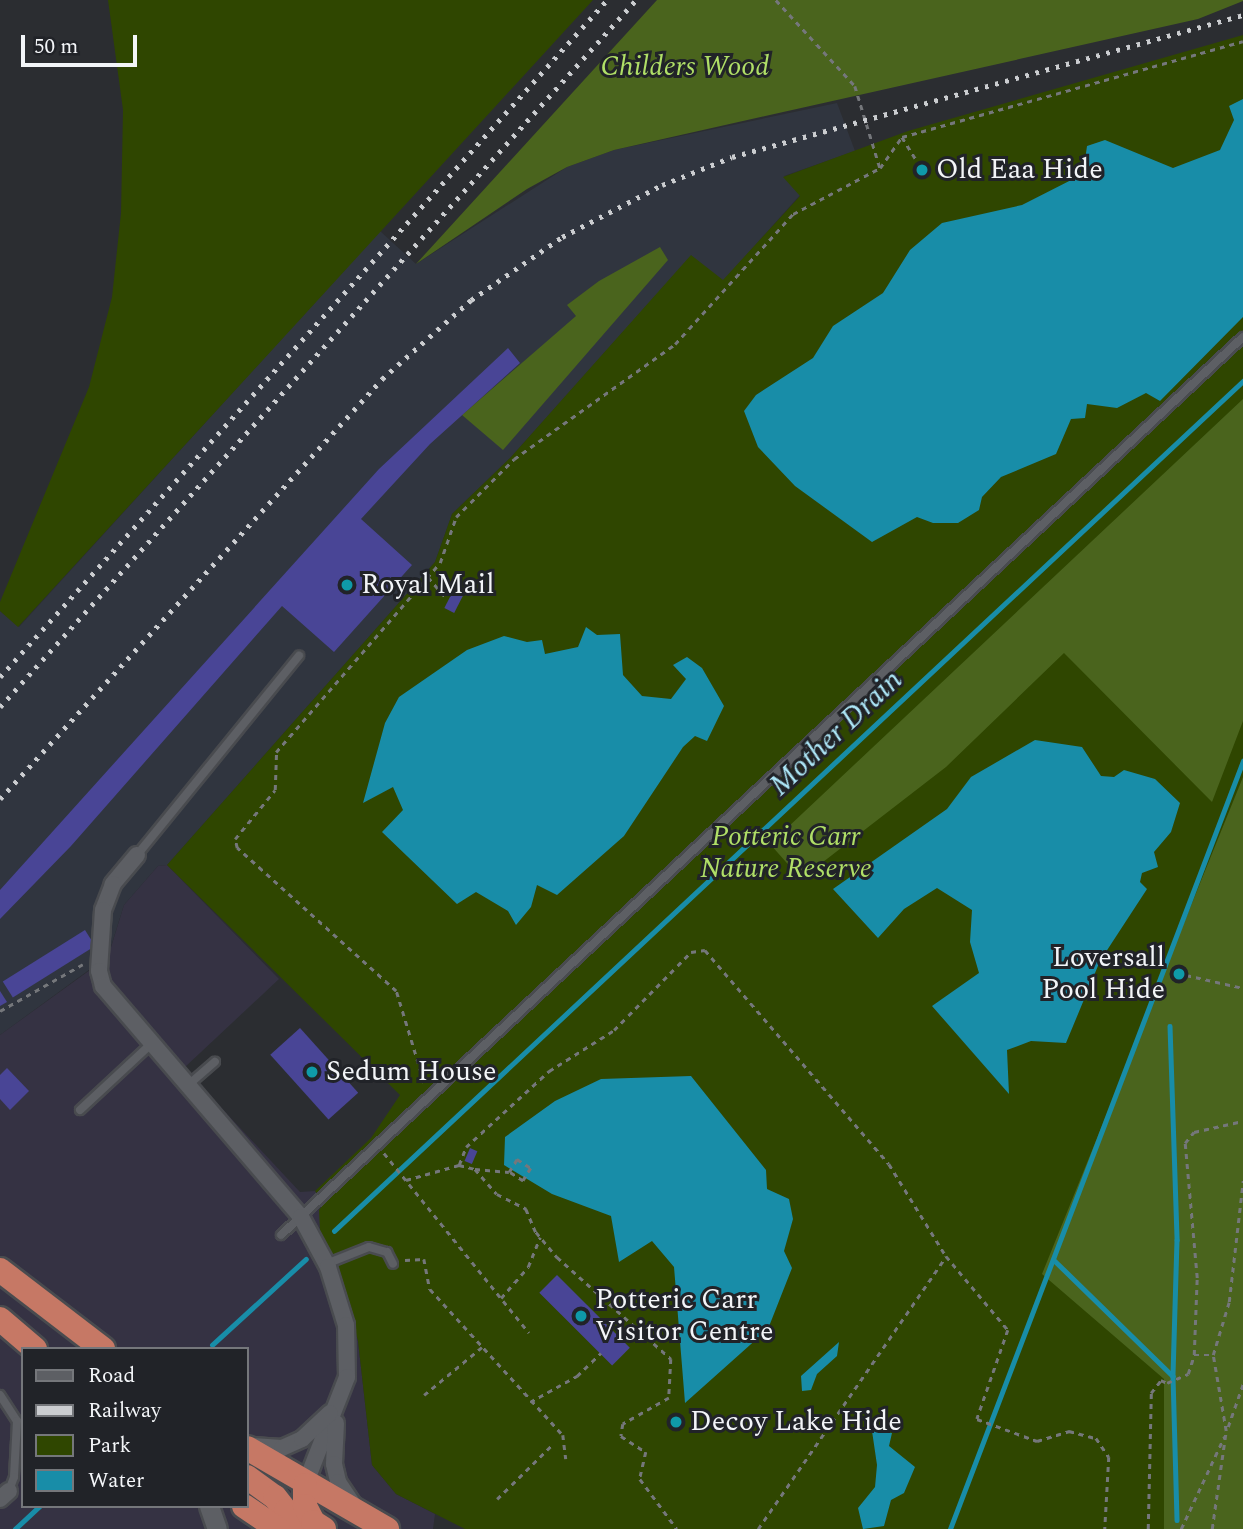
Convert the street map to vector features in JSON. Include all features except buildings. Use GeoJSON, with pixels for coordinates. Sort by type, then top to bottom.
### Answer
{"type":"FeatureCollection","features":[{"type":"Feature","properties":{"kind":"highway"},"geometry":{"type":"LineString","coordinates":[[8,1278],[73,1347]]}},
{"type":"Feature","properties":{"kind":"highway"},"geometry":{"type":"LineString","coordinates":[[8,1278],[100,1347]]}},
{"type":"Feature","properties":{"kind":"highway"},"geometry":{"type":"LineString","coordinates":[[0,1319],[33,1347]]}},
{"type":"Feature","properties":{"kind":"highway"},"geometry":{"type":"LineString","coordinates":[[248,1447],[305,1485],[387,1529]]}},
{"type":"Feature","properties":{"kind":"highway"},"geometry":{"type":"LineString","coordinates":[[248,1479],[275,1497],[283,1526]]}},
{"type":"Feature","properties":{"kind":"highway"},"geometry":{"type":"LineString","coordinates":[[305,1485],[305,1506],[313,1522],[324,1529]]}},
{"type":"Feature","properties":{"kind":"highway"},"geometry":{"type":"LineString","coordinates":[[248,1508],[283,1526]]}},
{"type":"Feature","properties":{"kind":"street"},"geometry":{"type":"LineString","coordinates":[[137,855],[113,884],[103,911],[103,986],[301,1217],[326,1264],[346,1325],[347,1377],[305,1485],[283,1526]]}},
{"type":"Feature","properties":{"kind":"street"},"geometry":{"type":"LineString","coordinates":[[248,1446],[265,1449],[302,1439],[338,1403]]}},
{"type":"Feature","properties":{"kind":"street"},"geometry":{"type":"LineString","coordinates":[[338,1403],[334,1464],[338,1482],[365,1518]]}},
{"type":"Feature","properties":{"kind":"street"},"geometry":{"type":"LineString","coordinates":[[210,1508],[217,1529]]}},
{"type":"Feature","properties":{"kind":"lane"},"geometry":{"type":"LineString","coordinates":[[281,1235],[1243,337]]}},
{"type":"Feature","properties":{"kind":"lane"},"geometry":{"type":"LineString","coordinates":[[137,855],[299,656]]}},
{"type":"Feature","properties":{"kind":"lane"},"geometry":{"type":"LineString","coordinates":[[80,1110],[152,1043]]}},
{"type":"Feature","properties":{"kind":"lane"},"geometry":{"type":"LineString","coordinates":[[187,1086],[215,1062]]}},
{"type":"Feature","properties":{"kind":"lane"},"geometry":{"type":"LineString","coordinates":[[326,1264],[369,1247],[387,1252],[393,1264]]}},
{"type":"Feature","properties":{"kind":"lane"},"geometry":{"type":"LineString","coordinates":[[0,1395],[17,1421],[14,1477],[4,1495]]}},
{"type":"Feature","properties":{"kind":"path"},"geometry":{"type":"LineString","coordinates":[[776,0],[855,86],[880,167]]}},
{"type":"Feature","properties":{"kind":"path"},"geometry":{"type":"LineString","coordinates":[[432,1095],[418,1073],[396,991],[237,848],[235,839],[275,790],[276,752],[440,563],[456,517],[514,459],[675,344],[793,214],[880,167],[902,137],[1243,41]]}},
{"type":"Feature","properties":{"kind":"path"},"geometry":{"type":"LineString","coordinates":[[902,137],[920,166]]}},
{"type":"Feature","properties":{"kind":"path"},"geometry":{"type":"LineString","coordinates":[[428,577],[446,598]]}},
{"type":"Feature","properties":{"kind":"path"},"geometry":{"type":"LineString","coordinates":[[459,1165],[466,1147],[549,1072],[614,1030],[691,952],[705,950],[889,1164],[946,1256],[1008,1330],[977,1419],[1037,1441],[1069,1431],[1096,1438],[1109,1457],[1105,1529]]}},
{"type":"Feature","properties":{"kind":"path"},"geometry":{"type":"LineString","coordinates":[[0,1012],[101,952]]}},
{"type":"Feature","properties":{"kind":"path"},"geometry":{"type":"LineString","coordinates":[[1186,975],[1243,988]]}},
{"type":"Feature","properties":{"kind":"path"},"geometry":{"type":"LineString","coordinates":[[1149,1529],[1151,1392],[1161,1380],[1167,1383],[1188,1374],[1194,1355],[1197,1278],[1185,1143],[1194,1132],[1243,1121]]}},
{"type":"Feature","properties":{"kind":"path"},"geometry":{"type":"LineString","coordinates":[[406,1180],[459,1165],[509,1172],[523,1181],[531,1168],[517,1159],[509,1172]]}},
{"type":"Feature","properties":{"kind":"path"},"geometry":{"type":"LineString","coordinates":[[392,1164],[529,1333]]}},
{"type":"Feature","properties":{"kind":"path"},"geometry":{"type":"LineString","coordinates":[[475,1168],[496,1194],[526,1209],[540,1237],[671,1359],[668,1398],[622,1424],[621,1436],[646,1452],[639,1479],[677,1529]]}},
{"type":"Feature","properties":{"kind":"path"},"geometry":{"type":"LineString","coordinates":[[1212,1529],[1226,1431],[1213,1355],[1229,1302],[1243,1181]]}},
{"type":"Feature","properties":{"kind":"path"},"geometry":{"type":"LineString","coordinates":[[501,1298],[528,1267],[540,1237]]}},
{"type":"Feature","properties":{"kind":"path"},"geometry":{"type":"LineString","coordinates":[[758,1529],[946,1256]]}},
{"type":"Feature","properties":{"kind":"path"},"geometry":{"type":"LineString","coordinates":[[393,1264],[414,1257],[424,1259],[430,1289],[530,1402],[563,1435],[566,1460]]}},
{"type":"Feature","properties":{"kind":"path"},"geometry":{"type":"LineString","coordinates":[[622,1340],[635,1328]]}},
{"type":"Feature","properties":{"kind":"path"},"geometry":{"type":"LineString","coordinates":[[424,1395],[482,1347]]}},
{"type":"Feature","properties":{"kind":"path"},"geometry":{"type":"LineString","coordinates":[[530,1402],[577,1376],[601,1353]]}},
{"type":"Feature","properties":{"kind":"path"},"geometry":{"type":"LineString","coordinates":[[1194,1355],[1213,1355]]}},
{"type":"Feature","properties":{"kind":"path"},"geometry":{"type":"LineString","coordinates":[[1181,1529],[1226,1431],[1243,1384]]}},
{"type":"Feature","properties":{"kind":"path"},"geometry":{"type":"LineString","coordinates":[[497,1499],[553,1444]]}},
{"type":"Feature","properties":{"kind":"shaded area"},"geometry":{"type":"Polygon","coordinates":[[[837,103],[855,151],[784,176],[800,195],[723,281],[691,256],[511,457],[452,514],[435,562],[167,865],[158,866],[124,905],[108,956],[0,1035],[0,611],[19,627],[380,231],[416,264],[567,167],[614,150],[837,103]]]}},
{"type":"Feature","properties":{"kind":"shaded area"},"geometry":{"type":"Polygon","coordinates":[[[167,865],[279,979],[184,1068],[300,1192],[315,1191],[326,1203],[320,1230],[340,1273],[358,1341],[372,1465],[396,1494],[435,1514],[433,1529],[0,1529],[0,1035],[108,957],[124,905],[158,866],[167,865]]]}},
{"type":"Feature","properties":{"kind":"green space"},"geometry":{"type":"Polygon","coordinates":[[[108,0],[593,0],[18,627],[0,611],[0,602],[89,387],[112,297],[121,213],[123,110],[108,0]]]}},
{"type":"Feature","properties":{"kind":"green space","name":"Childers Wood"},"geometry":{"type":"Polygon","coordinates":[[[657,0],[1243,1],[1198,19],[614,150],[567,167],[527,189],[416,264],[657,0]]]}},
{"type":"Feature","properties":{"kind":"green space","name":"Potteric Carr Nature Reserve"},"geometry":{"type":"Polygon","coordinates":[[[1243,35],[1243,1529],[465,1529],[396,1494],[372,1465],[358,1341],[340,1273],[320,1230],[319,1210],[325,1202],[315,1191],[371,1138],[400,1095],[167,865],[435,562],[452,514],[511,457],[691,255],[723,280],[800,196],[783,177],[908,131],[1243,35]]]}},
{"type":"Feature","properties":{"kind":"green space"},"geometry":{"type":"Polygon","coordinates":[[[660,247],[668,260],[503,450],[462,415],[576,316],[567,305],[599,281],[660,247]]]}},
{"type":"Feature","properties":{"kind":"green space"},"geometry":{"type":"Polygon","coordinates":[[[1243,399],[1243,721],[1212,802],[1064,653],[946,767],[801,879],[770,844],[1243,399]]]}},
{"type":"Feature","properties":{"kind":"green space"},"geometry":{"type":"Polygon","coordinates":[[[1243,777],[1243,1529],[1164,1529],[1164,1379],[1042,1274],[1243,777]]]}},
{"type":"Feature","properties":{"kind":"water"},"geometry":{"type":"Polygon","coordinates":[[[1243,99],[1243,317],[1160,401],[1146,393],[1117,408],[1087,404],[1085,418],[1071,419],[1056,454],[1001,477],[982,497],[979,510],[958,523],[933,523],[917,517],[872,542],[795,486],[758,447],[744,411],[756,395],[813,358],[833,326],[883,293],[910,250],[942,223],[1022,205],[1083,174],[1087,146],[1105,140],[1173,168],[1220,150],[1234,120],[1229,106],[1243,99]]]}},
{"type":"Feature","properties":{"kind":"water"},"geometry":{"type":"Polygon","coordinates":[[[586,627],[597,635],[620,634],[623,675],[642,696],[671,699],[686,679],[673,665],[687,657],[702,668],[724,706],[707,741],[695,736],[683,747],[624,836],[557,895],[537,885],[531,907],[516,925],[508,911],[476,892],[457,904],[382,832],[403,810],[393,787],[363,803],[385,723],[399,697],[467,650],[504,636],[527,642],[542,640],[545,654],[578,647],[586,627]]]}},
{"type":"Feature","properties":{"kind":"water"},"geometry":{"type":"Polygon","coordinates":[[[1035,740],[1082,747],[1101,776],[1114,777],[1124,770],[1155,779],[1180,803],[1171,832],[1154,852],[1158,867],[1142,873],[1140,882],[1147,889],[1100,961],[1066,1043],[1031,1041],[1007,1050],[1009,1094],[932,1006],[979,973],[970,942],[972,910],[937,888],[904,909],[878,938],[833,889],[947,809],[971,777],[1035,740]]]}},
{"type":"Feature","properties":{"kind":"water"},"geometry":{"type":"Polygon","coordinates":[[[691,1076],[766,1170],[767,1189],[789,1199],[793,1219],[784,1251],[792,1268],[768,1329],[685,1403],[674,1267],[652,1241],[619,1262],[611,1216],[552,1194],[504,1165],[505,1137],[555,1101],[601,1079],[691,1076]]]}},
{"type":"Feature","properties":{"kind":"water"},"geometry":{"type":"Polygon","coordinates":[[[839,1342],[837,1356],[817,1374],[811,1390],[802,1391],[801,1376],[839,1342]]]}},
{"type":"Feature","properties":{"kind":"water"},"geometry":{"type":"Polygon","coordinates":[[[872,1431],[892,1433],[889,1446],[915,1467],[904,1493],[891,1500],[884,1526],[863,1529],[858,1508],[875,1487],[877,1465],[872,1431]]]}},
{"type":"Feature","properties":{"kind":"waterway","name":"Mother Drain"},"geometry":{"type":"LineString","coordinates":[[334,1231],[1243,381]]}},
{"type":"Feature","properties":{"kind":"waterway"},"geometry":{"type":"LineString","coordinates":[[950,1529],[1243,761]]}},
{"type":"Feature","properties":{"kind":"waterway"},"geometry":{"type":"LineString","coordinates":[[1170,1026],[1177,1240],[1173,1376]]}},
{"type":"Feature","properties":{"kind":"waterway","name":"Mother Drain"},"geometry":{"type":"LineString","coordinates":[[212,1345],[306,1259]]}},
{"type":"Feature","properties":{"kind":"waterway"},"geometry":{"type":"LineString","coordinates":[[1054,1260],[1173,1376],[1177,1520]]}},
{"type":"Feature","properties":{"kind":"waterway","name":"Mother Drain"},"geometry":{"type":"LineString","coordinates":[[15,1529],[38,1508]]}},
{"type":"Feature","properties":{"kind":"railway"},"geometry":{"type":"LineString","coordinates":[[0,677],[607,0]]}},
{"type":"Feature","properties":{"kind":"railway"},"geometry":{"type":"LineString","coordinates":[[0,707],[636,0]]}},
{"type":"Feature","properties":{"kind":"railway"},"geometry":{"type":"LineString","coordinates":[[0,799],[382,379],[471,300],[562,237],[662,185],[732,157],[1243,15]]}},
{"type":"Feature","properties":{"kind":"place","name":"Old Eaa Hide"},"geometry":{"type":"Point","coordinates":[922,170]}},
{"type":"Feature","properties":{"kind":"place","name":"Royal Mail"},"geometry":{"type":"Point","coordinates":[347,585]}},
{"type":"Feature","properties":{"kind":"place","name":"Loversall Pool Hide"},"geometry":{"type":"Point","coordinates":[1179,974]}},
{"type":"Feature","properties":{"kind":"place","name":"Sedum House"},"geometry":{"type":"Point","coordinates":[312,1072]}},
{"type":"Feature","properties":{"kind":"place","name":"Potteric Carr Visitor Centre"},"geometry":{"type":"Point","coordinates":[581,1316]}},
{"type":"Feature","properties":{"kind":"place","name":"Decoy Lake Hide"},"geometry":{"type":"Point","coordinates":[676,1422]}}]}
